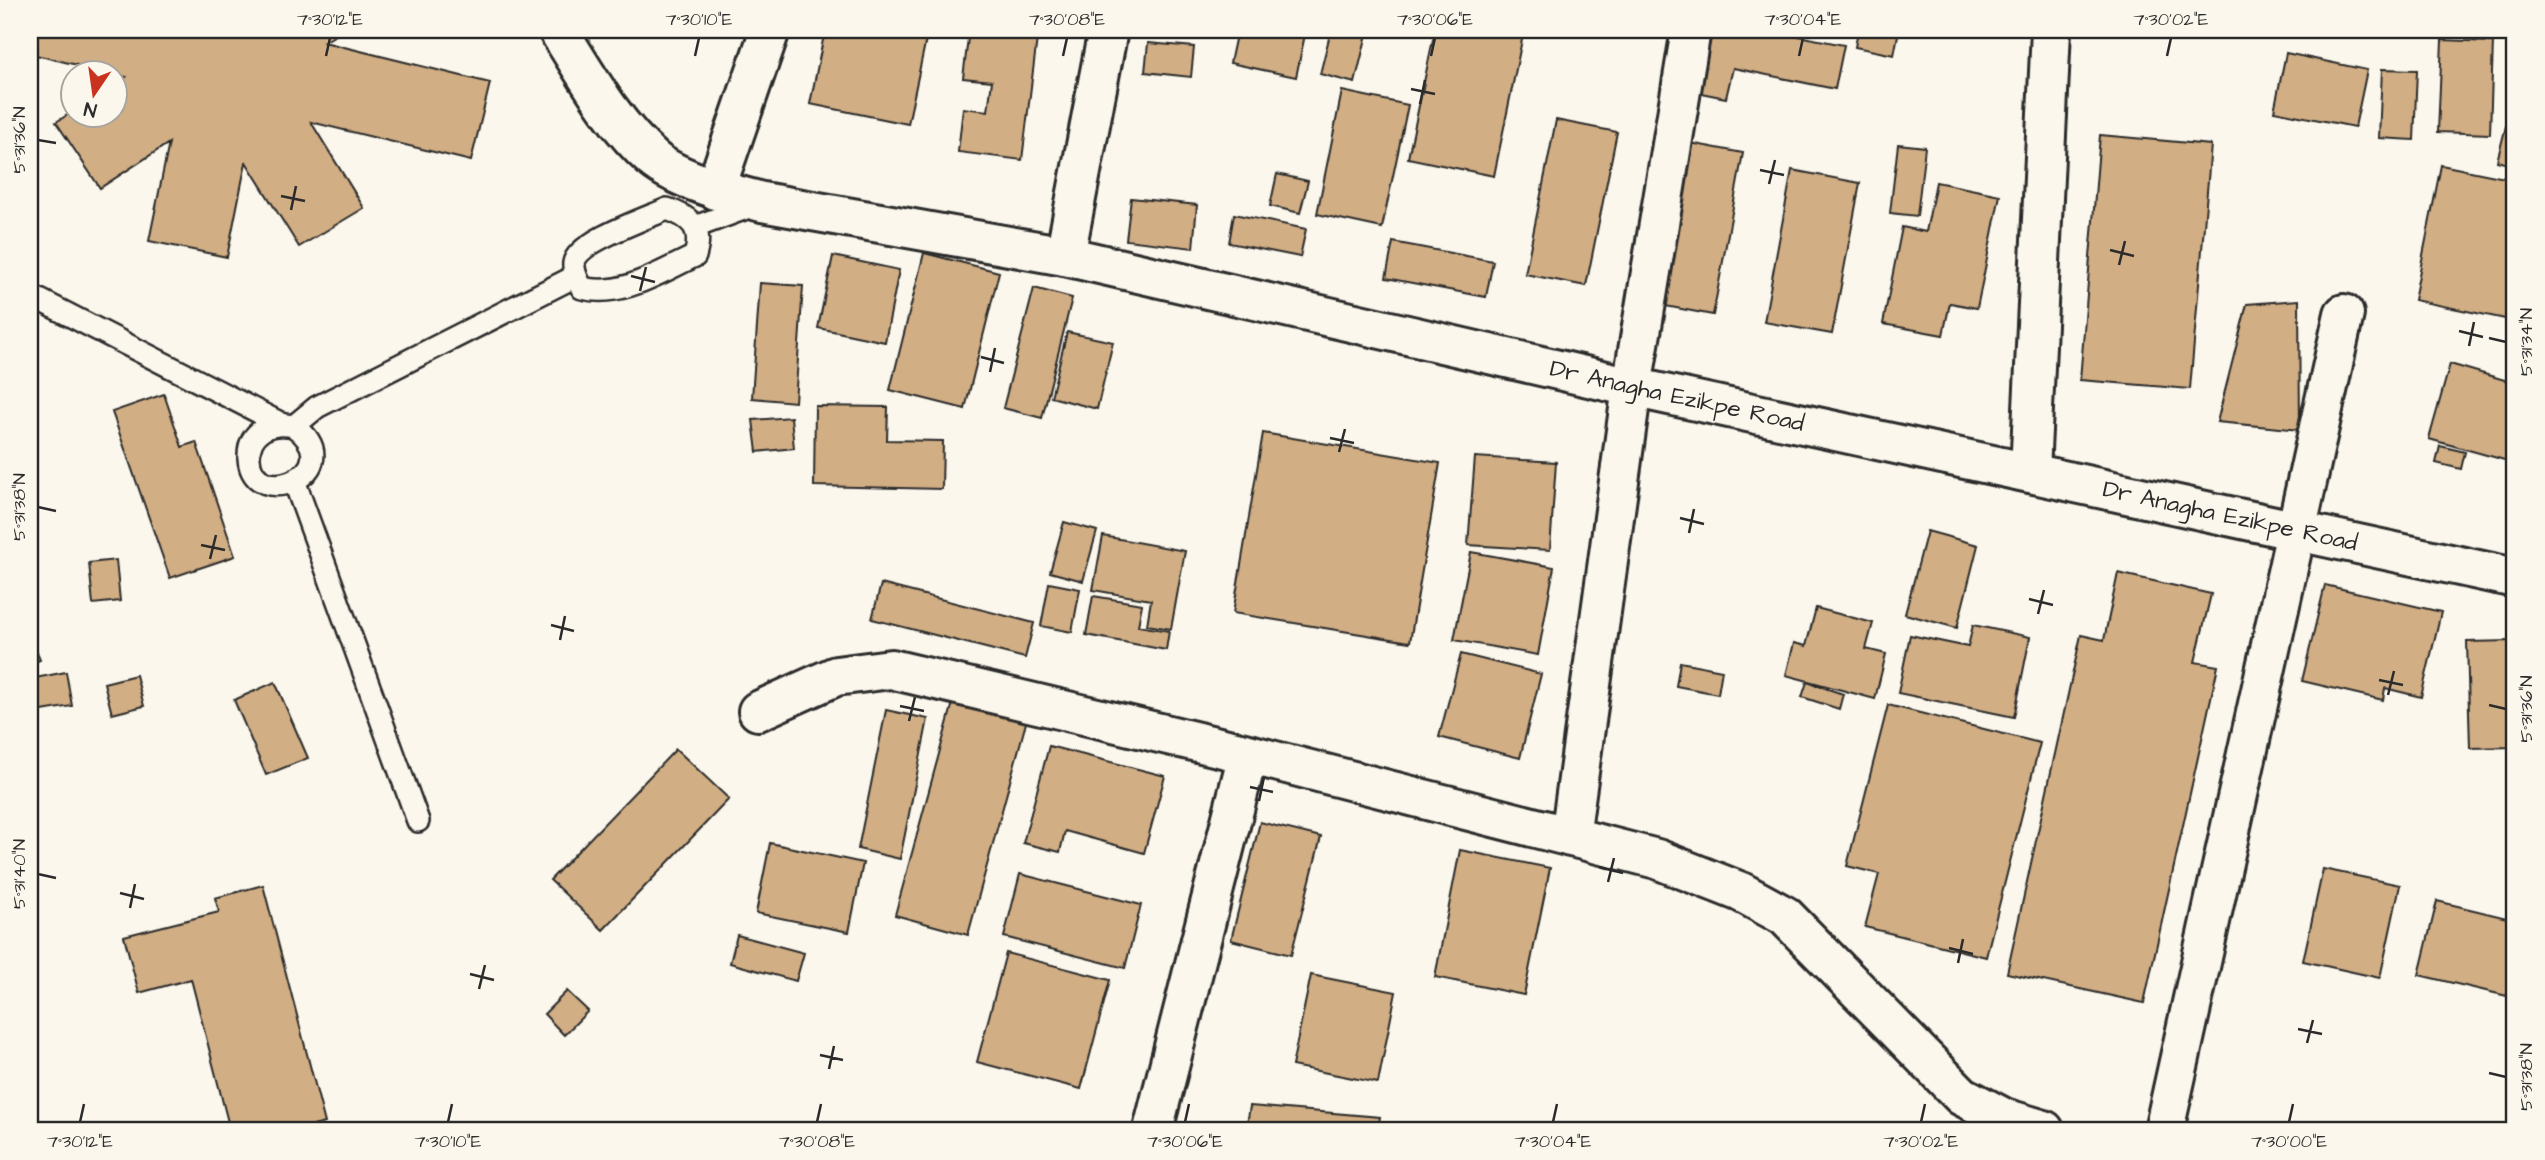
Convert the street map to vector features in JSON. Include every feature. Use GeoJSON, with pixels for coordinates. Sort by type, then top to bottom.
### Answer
{"type":"FeatureCollection","features":[{"type":"Feature","properties":{"kind":"street","name":"Dr Anagha Ezikpe Road"},"geometry":{"type":"LineString","coordinates":[[558,30],[609,109],[654,160],[715,190],[762,202],[1065,256],[1632,387],[2515,578]]}},
{"type":"Feature","properties":{"kind":"street"},"geometry":{"type":"LineString","coordinates":[[715,190],[770,30]]}},
{"type":"Feature","properties":{"kind":"street"},"geometry":{"type":"LineString","coordinates":[[1065,256],[1108,30]]}},
{"type":"Feature","properties":{"kind":"street"},"geometry":{"type":"LineString","coordinates":[[1570,837],[1632,387],[1691,30]]}},
{"type":"Feature","properties":{"kind":"street"},"geometry":{"type":"LineString","coordinates":[[2031,472],[2051,30]]}},
{"type":"Feature","properties":{"kind":"street"},"geometry":{"type":"LineString","coordinates":[[2164,1130],[2344,314]]}},
{"type":"Feature","properties":{"kind":"street"},"geometry":{"type":"LineString","coordinates":[[758,711],[836,676],[891,669],[1248,754],[1657,859],[1741,892],[1785,916],[1962,1096],[2002,1124],[2044,1130]]}},
{"type":"Feature","properties":{"kind":"street"},"geometry":{"type":"LineString","coordinates":[[1153,1130],[1248,754]]}},
{"type":"Feature","properties":{"kind":"lane"},"geometry":{"type":"LineString","coordinates":[[695,227],[762,202]]}},
{"type":"Feature","properties":{"kind":"lane"},"geometry":{"type":"LineString","coordinates":[[667,209],[682,214],[695,227],[700,238],[695,256],[625,288],[599,292],[582,288],[576,276],[574,261],[583,247],[667,209]]}},
{"type":"Feature","properties":{"kind":"lane"},"geometry":{"type":"LineString","coordinates":[[30,295],[287,424],[305,434],[311,447],[311,461],[306,473],[295,483],[281,486],[267,483],[256,474],[249,462],[249,448],[256,435],[266,426],[287,424],[576,276]]}},
{"type":"Feature","properties":{"kind":"lane"},"geometry":{"type":"LineString","coordinates":[[295,483],[418,821]]}},
{"type":"Feature","properties":{"kind":"building"},"geometry":{"type":"Polygon","coordinates":[[[38,30],[344,30],[324,42],[490,83],[471,161],[311,122],[364,208],[299,247],[246,162],[227,257],[149,241],[169,143],[100,188],[61,130],[130,130],[130,60],[60,61],[32,54],[38,30]]]}},
{"type":"Feature","properties":{"kind":"building"},"geometry":{"type":"Polygon","coordinates":[[[825,30],[883,30],[926,39],[908,124],[810,104],[825,30]]]}},
{"type":"Feature","properties":{"kind":"building"},"geometry":{"type":"Polygon","coordinates":[[[969,30],[1038,30],[1022,160],[958,152],[963,108],[988,111],[992,81],[963,78],[969,30]]]}},
{"type":"Feature","properties":{"kind":"building"},"geometry":{"type":"Polygon","coordinates":[[[1237,30],[1306,30],[1296,77],[1230,63],[1237,30]]]}},
{"type":"Feature","properties":{"kind":"building"},"geometry":{"type":"Polygon","coordinates":[[[1331,30],[1367,34],[1355,83],[1320,74],[1331,30]]]}},
{"type":"Feature","properties":{"kind":"building"},"geometry":{"type":"Polygon","coordinates":[[[1435,30],[1524,30],[1494,176],[1408,158],[1435,30]]]}},
{"type":"Feature","properties":{"kind":"building"},"geometry":{"type":"Polygon","coordinates":[[[1698,30],[1769,30],[1844,45],[1835,89],[1733,68],[1726,98],[1686,90],[1698,30]]]}},
{"type":"Feature","properties":{"kind":"building"},"geometry":{"type":"Polygon","coordinates":[[[1858,30],[1899,30],[1894,55],[1855,47],[1858,30]]]}},
{"type":"Feature","properties":{"kind":"building"},"geometry":{"type":"Polygon","coordinates":[[[2442,40],[2493,42],[2490,134],[2438,132],[2442,40]]]}},
{"type":"Feature","properties":{"kind":"building"},"geometry":{"type":"Polygon","coordinates":[[[1148,43],[1194,47],[1191,77],[1145,72],[1148,43]]]}},
{"type":"Feature","properties":{"kind":"building"},"geometry":{"type":"Polygon","coordinates":[[[2286,53],[2367,70],[2355,127],[2274,111],[2286,53]]]}},
{"type":"Feature","properties":{"kind":"building"},"geometry":{"type":"Polygon","coordinates":[[[2382,69],[2417,70],[2414,140],[2379,138],[2382,69]]]}},
{"type":"Feature","properties":{"kind":"building"},"geometry":{"type":"Polygon","coordinates":[[[1342,91],[1408,105],[1382,228],[1317,214],[1342,91]]]}},
{"type":"Feature","properties":{"kind":"building"},"geometry":{"type":"Polygon","coordinates":[[[2515,91],[2515,166],[2497,161],[2515,91]]]}},
{"type":"Feature","properties":{"kind":"building"},"geometry":{"type":"Polygon","coordinates":[[[1556,120],[1617,132],[1586,286],[1525,274],[1556,120]]]}},
{"type":"Feature","properties":{"kind":"building"},"geometry":{"type":"Polygon","coordinates":[[[2100,135],[2211,145],[2190,389],[2080,380],[2100,135]]]}},
{"type":"Feature","properties":{"kind":"building"},"geometry":{"type":"Polygon","coordinates":[[[1685,142],[1743,153],[1713,315],[1655,304],[1685,142]]]}},
{"type":"Feature","properties":{"kind":"building"},"geometry":{"type":"Polygon","coordinates":[[[1898,144],[1925,147],[1917,216],[1890,213],[1898,144]]]}},
{"type":"Feature","properties":{"kind":"building"},"geometry":{"type":"Polygon","coordinates":[[[2441,165],[2515,180],[2515,321],[2414,300],[2441,165]]]}},
{"type":"Feature","properties":{"kind":"building"},"geometry":{"type":"Polygon","coordinates":[[[1792,170],[1860,183],[1832,334],[1764,322],[1792,170]]]}},
{"type":"Feature","properties":{"kind":"building"},"geometry":{"type":"Polygon","coordinates":[[[1277,174],[1308,181],[1300,213],[1270,206],[1277,174]]]}},
{"type":"Feature","properties":{"kind":"building"},"geometry":{"type":"Polygon","coordinates":[[[1936,182],[2000,195],[1977,308],[1950,303],[1943,335],[1883,324],[1902,227],[1926,232],[1936,182]]]}},
{"type":"Feature","properties":{"kind":"building"},"geometry":{"type":"Polygon","coordinates":[[[1131,198],[1197,205],[1193,248],[1126,240],[1131,198]]]}},
{"type":"Feature","properties":{"kind":"building"},"geometry":{"type":"Polygon","coordinates":[[[1234,214],[1306,229],[1300,257],[1229,243],[1234,214]]]}},
{"type":"Feature","properties":{"kind":"building"},"geometry":{"type":"Polygon","coordinates":[[[1393,242],[1493,261],[1486,297],[1386,278],[1393,242]]]}},
{"type":"Feature","properties":{"kind":"building"},"geometry":{"type":"Polygon","coordinates":[[[924,253],[999,272],[965,409],[890,390],[924,253]]]}},
{"type":"Feature","properties":{"kind":"building"},"geometry":{"type":"Polygon","coordinates":[[[833,256],[899,270],[885,342],[818,328],[833,256]]]}},
{"type":"Feature","properties":{"kind":"building"},"geometry":{"type":"Polygon","coordinates":[[[760,283],[803,286],[795,402],[752,398],[760,283]]]}},
{"type":"Feature","properties":{"kind":"building"},"geometry":{"type":"Polygon","coordinates":[[[1034,288],[1072,298],[1042,418],[1003,408],[1034,288]]]}},
{"type":"Feature","properties":{"kind":"building"},"geometry":{"type":"Polygon","coordinates":[[[2299,300],[2300,430],[2217,422],[2247,304],[2299,300]]]}},
{"type":"Feature","properties":{"kind":"building"},"geometry":{"type":"Polygon","coordinates":[[[1067,332],[1113,342],[1097,409],[1051,397],[1067,332]]]}},
{"type":"Feature","properties":{"kind":"building"},"geometry":{"type":"Polygon","coordinates":[[[2450,364],[2515,383],[2515,435],[2508,461],[2429,439],[2450,364]]]}},
{"type":"Feature","properties":{"kind":"building"},"geometry":{"type":"Polygon","coordinates":[[[164,394],[182,447],[196,442],[235,556],[170,578],[112,412],[164,394]]]}},
{"type":"Feature","properties":{"kind":"building"},"geometry":{"type":"Polygon","coordinates":[[[815,406],[888,407],[887,440],[943,441],[942,489],[814,486],[815,406]]]}},
{"type":"Feature","properties":{"kind":"building"},"geometry":{"type":"Polygon","coordinates":[[[791,417],[794,448],[757,452],[753,420],[791,417]]]}},
{"type":"Feature","properties":{"kind":"building"},"geometry":{"type":"Polygon","coordinates":[[[1263,433],[1440,463],[1410,642],[1233,613],[1263,433]]]}},
{"type":"Feature","properties":{"kind":"building"},"geometry":{"type":"Polygon","coordinates":[[[2440,446],[2465,452],[2461,469],[2436,463],[2440,446]]]}},
{"type":"Feature","properties":{"kind":"building"},"geometry":{"type":"Polygon","coordinates":[[[1475,457],[1556,462],[1550,550],[1468,545],[1475,457]]]}},
{"type":"Feature","properties":{"kind":"building"},"geometry":{"type":"Polygon","coordinates":[[[1064,522],[1097,531],[1083,581],[1050,572],[1064,522]]]}},
{"type":"Feature","properties":{"kind":"building"},"geometry":{"type":"Polygon","coordinates":[[[1927,531],[1978,545],[1957,628],[1905,614],[1927,531]]]}},
{"type":"Feature","properties":{"kind":"building"},"geometry":{"type":"Polygon","coordinates":[[[1103,536],[1185,551],[1171,629],[1147,625],[1151,600],[1093,590],[1103,536]]]}},
{"type":"Feature","properties":{"kind":"building"},"geometry":{"type":"Polygon","coordinates":[[[1471,552],[1554,567],[1538,655],[1454,640],[1471,552]]]}},
{"type":"Feature","properties":{"kind":"building"},"geometry":{"type":"Polygon","coordinates":[[[116,560],[120,601],[93,604],[89,563],[116,560]]]}},
{"type":"Feature","properties":{"kind":"building"},"geometry":{"type":"Polygon","coordinates":[[[2118,573],[2211,594],[2195,662],[2218,666],[2144,1003],[2007,973],[2081,635],[2104,640],[2118,573]]]}},
{"type":"Feature","properties":{"kind":"building"},"geometry":{"type":"Polygon","coordinates":[[[1049,583],[1080,589],[1072,632],[1041,626],[1049,583]]]}},
{"type":"Feature","properties":{"kind":"building"},"geometry":{"type":"Polygon","coordinates":[[[881,584],[1034,623],[1025,658],[872,619],[881,584]]]}},
{"type":"Feature","properties":{"kind":"building"},"geometry":{"type":"Polygon","coordinates":[[[2325,585],[2441,612],[2421,697],[2385,688],[2383,700],[2302,681],[2325,585]]]}},
{"type":"Feature","properties":{"kind":"building"},"geometry":{"type":"Polygon","coordinates":[[[1093,596],[1142,604],[1138,626],[1169,631],[1166,650],[1086,635],[1093,596]]]}},
{"type":"Feature","properties":{"kind":"building"},"geometry":{"type":"Polygon","coordinates":[[[1816,608],[1873,623],[1866,649],[1886,654],[1875,699],[1786,675],[1794,643],[1806,646],[1816,608]]]}},
{"type":"Feature","properties":{"kind":"building"},"geometry":{"type":"Polygon","coordinates":[[[1973,625],[2030,637],[2014,717],[1898,693],[1910,635],[1968,647],[1973,625]]]}},
{"type":"Feature","properties":{"kind":"building"},"geometry":{"type":"Polygon","coordinates":[[[30,635],[40,660],[30,664],[30,635]]]}},
{"type":"Feature","properties":{"kind":"building"},"geometry":{"type":"Polygon","coordinates":[[[2511,641],[2512,653],[2515,652],[2515,747],[2470,748],[2467,642],[2511,641]]]}},
{"type":"Feature","properties":{"kind":"building"},"geometry":{"type":"Polygon","coordinates":[[[1461,654],[1541,674],[1520,758],[1439,737],[1461,654]]]}},
{"type":"Feature","properties":{"kind":"building"},"geometry":{"type":"Polygon","coordinates":[[[1680,662],[1722,670],[1718,694],[1676,686],[1680,662]]]}},
{"type":"Feature","properties":{"kind":"building"},"geometry":{"type":"Polygon","coordinates":[[[66,672],[72,706],[30,713],[30,679],[66,672]]]}},
{"type":"Feature","properties":{"kind":"building"},"geometry":{"type":"Polygon","coordinates":[[[136,675],[144,706],[112,714],[104,683],[136,675]]]}},
{"type":"Feature","properties":{"kind":"building"},"geometry":{"type":"Polygon","coordinates":[[[275,682],[308,758],[266,775],[234,700],[275,682]]]}},
{"type":"Feature","properties":{"kind":"building"},"geometry":{"type":"Polygon","coordinates":[[[1807,682],[1843,694],[1839,709],[1802,697],[1807,682]]]}},
{"type":"Feature","properties":{"kind":"building"},"geometry":{"type":"Polygon","coordinates":[[[954,699],[1027,719],[968,935],[895,915],[954,699]]]}},
{"type":"Feature","properties":{"kind":"building"},"geometry":{"type":"Polygon","coordinates":[[[1888,705],[2040,743],[1986,957],[1865,927],[1879,874],[1847,866],[1888,705]]]}},
{"type":"Feature","properties":{"kind":"building"},"geometry":{"type":"Polygon","coordinates":[[[886,710],[928,719],[900,859],[858,849],[886,710]]]}},
{"type":"Feature","properties":{"kind":"building"},"geometry":{"type":"Polygon","coordinates":[[[1049,746],[1165,776],[1144,853],[1065,831],[1060,852],[1023,843],[1049,746]]]}},
{"type":"Feature","properties":{"kind":"building"},"geometry":{"type":"Polygon","coordinates":[[[676,749],[729,799],[603,930],[550,880],[676,749]]]}},
{"type":"Feature","properties":{"kind":"building"},"geometry":{"type":"Polygon","coordinates":[[[1260,822],[1321,837],[1291,955],[1231,940],[1260,822]]]}},
{"type":"Feature","properties":{"kind":"building"},"geometry":{"type":"Polygon","coordinates":[[[770,843],[863,863],[849,932],[756,913],[770,843]]]}},
{"type":"Feature","properties":{"kind":"building"},"geometry":{"type":"Polygon","coordinates":[[[1460,850],[1550,868],[1524,995],[1435,977],[1460,850]]]}},
{"type":"Feature","properties":{"kind":"building"},"geometry":{"type":"Polygon","coordinates":[[[2323,869],[2400,885],[2380,978],[2303,961],[2323,869]]]}},
{"type":"Feature","properties":{"kind":"building"},"geometry":{"type":"Polygon","coordinates":[[[1020,874],[1141,905],[1125,968],[1004,937],[1020,874]]]}},
{"type":"Feature","properties":{"kind":"building"},"geometry":{"type":"Polygon","coordinates":[[[263,885],[325,1123],[297,1130],[230,1130],[191,979],[139,993],[124,936],[219,912],[215,898],[263,885]]]}},
{"type":"Feature","properties":{"kind":"building"},"geometry":{"type":"Polygon","coordinates":[[[2437,901],[2515,920],[2515,960],[2507,996],[2419,975],[2437,901]]]}},
{"type":"Feature","properties":{"kind":"building"},"geometry":{"type":"Polygon","coordinates":[[[737,935],[804,953],[796,981],[730,963],[737,935]]]}},
{"type":"Feature","properties":{"kind":"building"},"geometry":{"type":"Polygon","coordinates":[[[1006,953],[1110,980],[1081,1089],[977,1062],[1006,953]]]}},
{"type":"Feature","properties":{"kind":"building"},"geometry":{"type":"Polygon","coordinates":[[[1311,975],[1396,992],[1378,1083],[1292,1066],[1311,975]]]}},
{"type":"Feature","properties":{"kind":"building"},"geometry":{"type":"Polygon","coordinates":[[[567,991],[588,1011],[564,1035],[544,1014],[567,991]]]}},
{"type":"Feature","properties":{"kind":"building"},"geometry":{"type":"Polygon","coordinates":[[[1250,1106],[1380,1117],[1378,1130],[1246,1130],[1250,1106]]]}}]}
